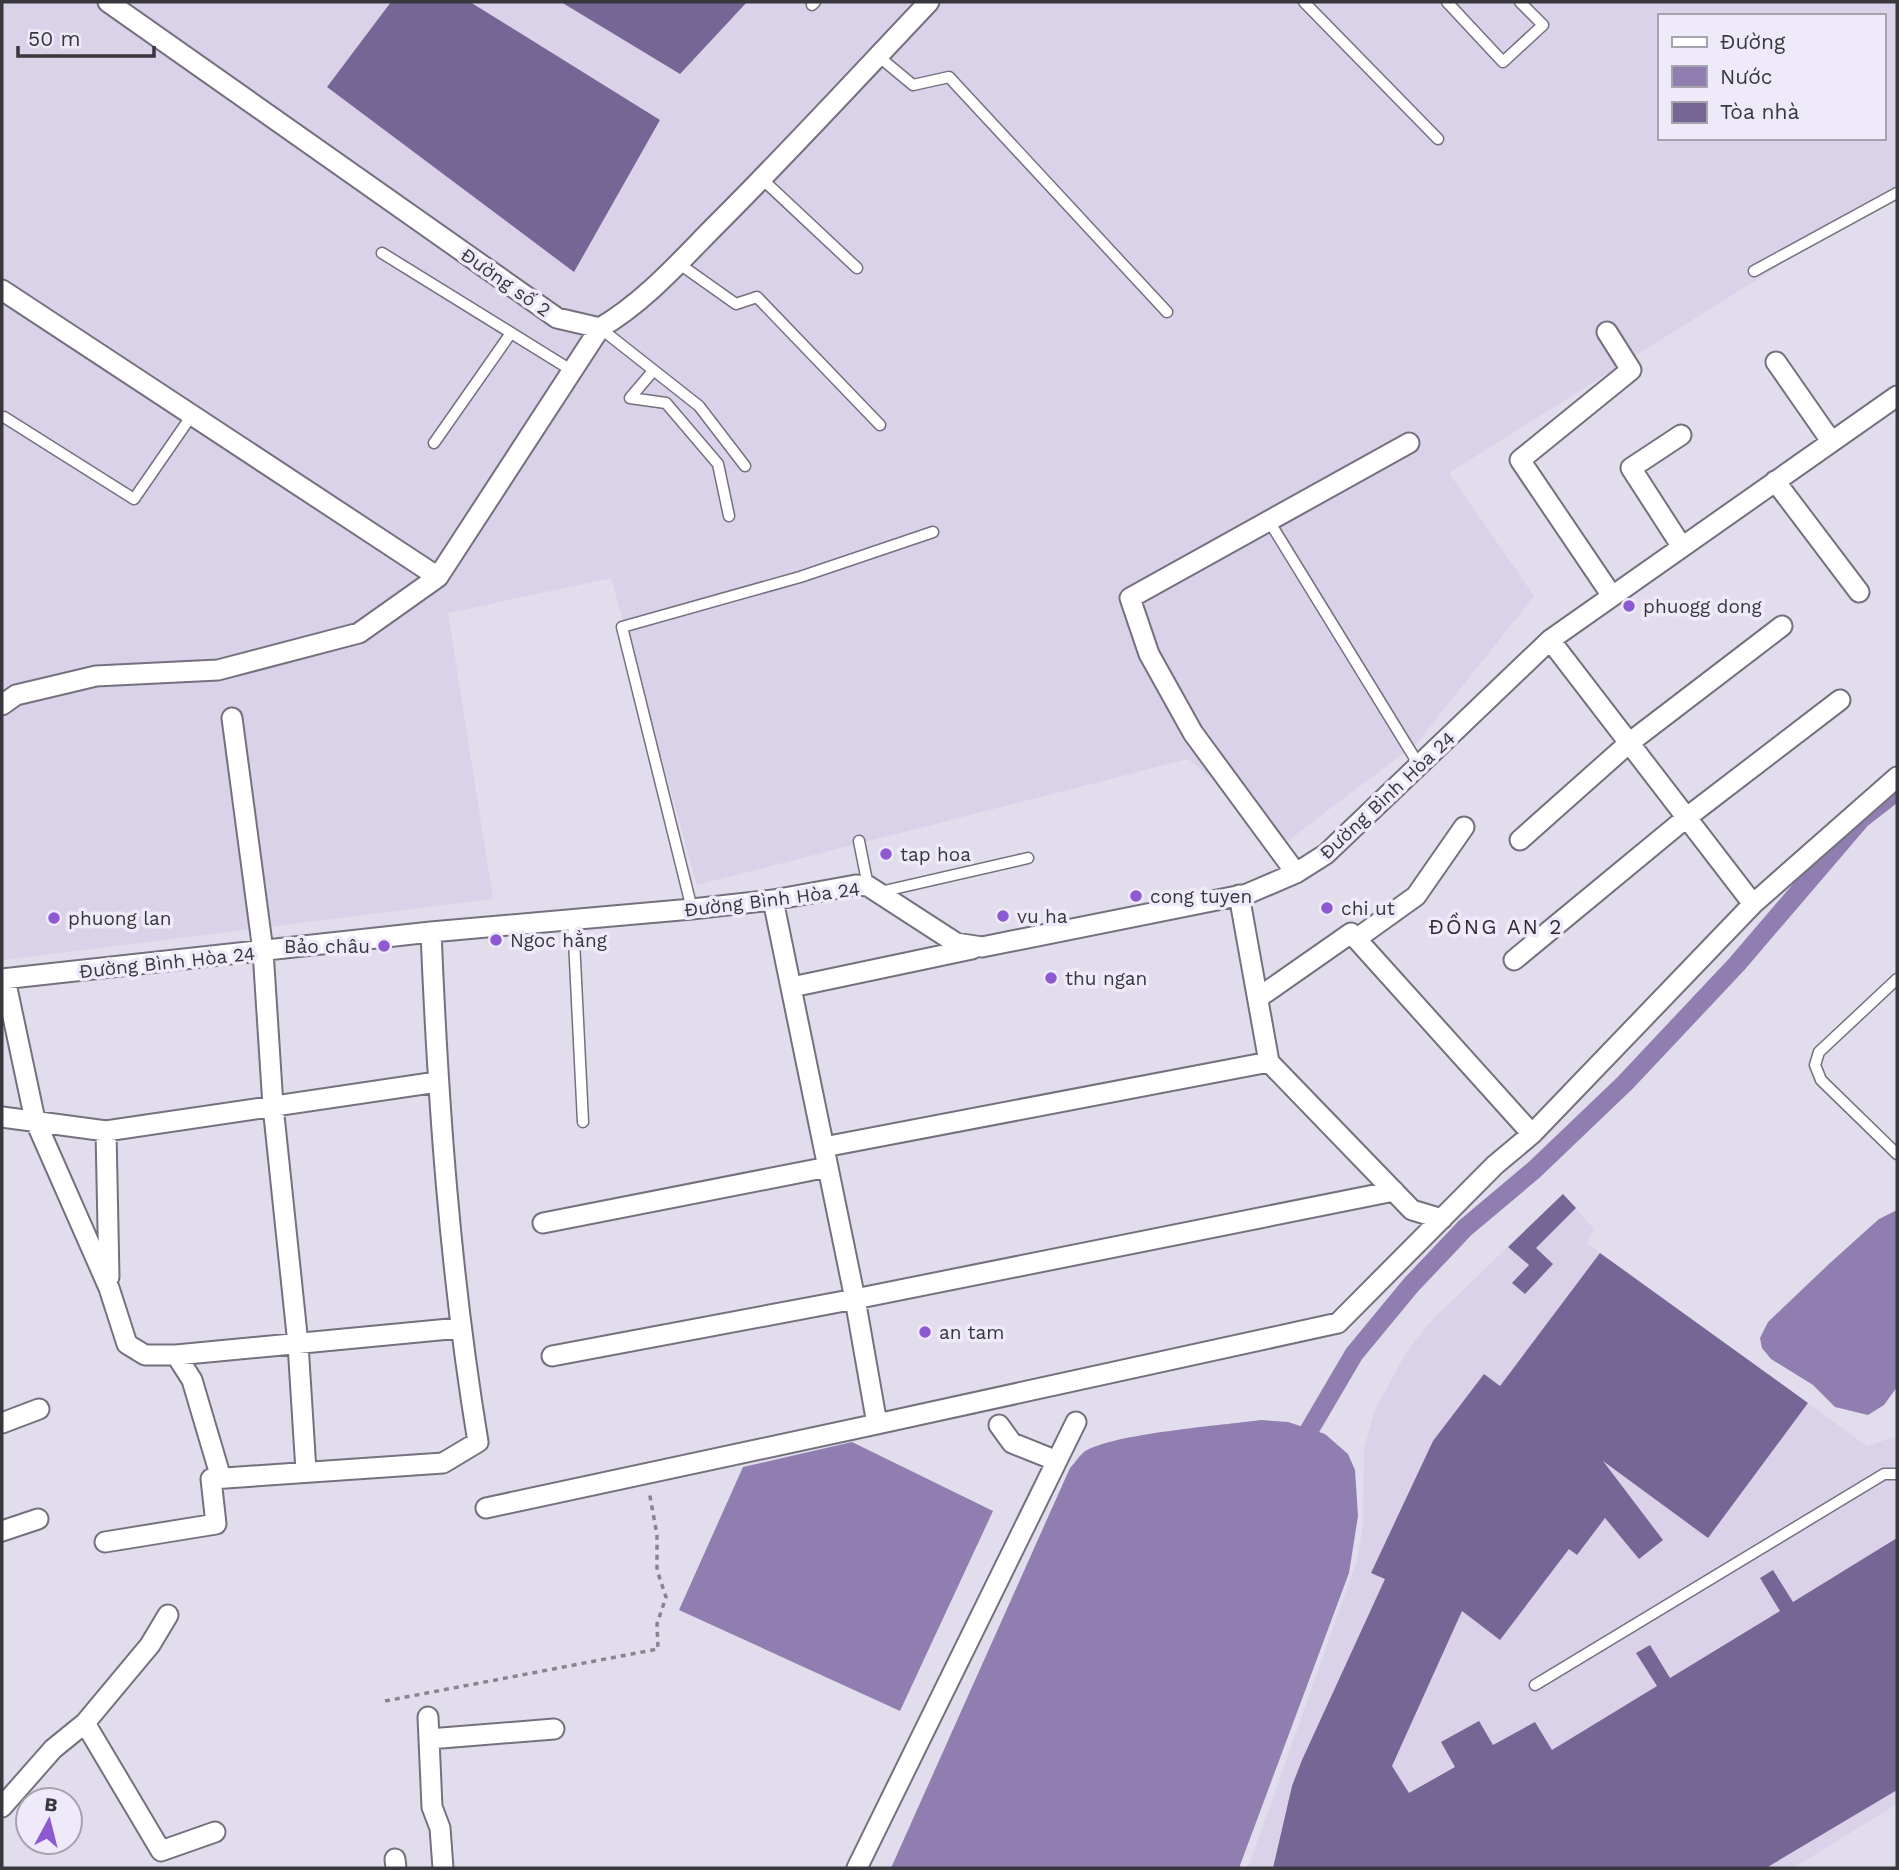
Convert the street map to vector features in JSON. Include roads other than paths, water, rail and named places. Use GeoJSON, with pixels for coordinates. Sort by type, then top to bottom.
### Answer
{"type":"FeatureCollection","features":[{"type":"Feature","properties":{"kind":"street","name":"Đường số 2"},"geometry":{"type":"LineString","coordinates":[[107,2],[557,318],[600,328]]}},
{"type":"Feature","properties":{"kind":"street"},"geometry":{"type":"LineString","coordinates":[[2,705],[16,695],[96,676],[218,670],[359,633],[438,576],[570,370],[600,328],[628,311],[678,263],[762,179],[929,2]]}},
{"type":"Feature","properties":{"kind":"street"},"geometry":{"type":"LineString","coordinates":[[2,290],[438,576]]}},
{"type":"Feature","properties":{"kind":"street"},"geometry":{"type":"LineString","coordinates":[[1607,332],[1631,370],[1520,460],[1612,596]]}},
{"type":"Feature","properties":{"kind":"street"},"geometry":{"type":"LineString","coordinates":[[1776,362],[1831,441]]}},
{"type":"Feature","properties":{"kind":"street","name":"Đường Bình Hòa 24"},"geometry":{"type":"LineString","coordinates":[[4,979],[431,932],[692,909],[773,900],[843,886],[872,889],[956,943],[982,947],[1239,895],[1296,873],[1326,854],[1550,640],[1897,396]]}},
{"type":"Feature","properties":{"kind":"street"},"geometry":{"type":"LineString","coordinates":[[1681,435],[1631,468],[1682,547]]}},
{"type":"Feature","properties":{"kind":"street"},"geometry":{"type":"LineString","coordinates":[[1296,873],[1193,733],[1149,654],[1130,598],[1409,443]]}},
{"type":"Feature","properties":{"kind":"street"},"geometry":{"type":"LineString","coordinates":[[1775,481],[1859,592]]}},
{"type":"Feature","properties":{"kind":"street"},"geometry":{"type":"LineString","coordinates":[[1520,840],[1629,743],[1782,626]]}},
{"type":"Feature","properties":{"kind":"street"},"geometry":{"type":"LineString","coordinates":[[1550,640],[1753,904]]}},
{"type":"Feature","properties":{"kind":"street"},"geometry":{"type":"LineString","coordinates":[[1514,960],[1686,818],[1840,700]]}},
{"type":"Feature","properties":{"kind":"street"},"geometry":{"type":"LineString","coordinates":[[232,718],[263,951],[273,1106],[298,1344],[306,1471]]}},
{"type":"Feature","properties":{"kind":"street"},"geometry":{"type":"LineString","coordinates":[[486,1508],[1338,1323],[1495,1165],[1532,1134],[1753,904],[1897,777]]}},
{"type":"Feature","properties":{"kind":"street"},"geometry":{"type":"LineString","coordinates":[[1356,939],[1416,896],[1464,827]]}},
{"type":"Feature","properties":{"kind":"street"},"geometry":{"type":"LineString","coordinates":[[1239,895],[1269,1062],[1412,1210],[1443,1219]]}},
{"type":"Feature","properties":{"kind":"street"},"geometry":{"type":"LineString","coordinates":[[773,900],[855,1299],[877,1424]]}},
{"type":"Feature","properties":{"kind":"street"},"geometry":{"type":"LineString","coordinates":[[106,1542],[216,1524],[211,1479],[443,1462],[478,1442],[460,1328],[437,1083],[431,932]]}},
{"type":"Feature","properties":{"kind":"street"},"geometry":{"type":"LineString","coordinates":[[1258,998],[1351,933],[1532,1134]]}},
{"type":"Feature","properties":{"kind":"street"},"geometry":{"type":"LineString","coordinates":[[792,987],[982,947]]}},
{"type":"Feature","properties":{"kind":"street"},"geometry":{"type":"LineString","coordinates":[[4,979],[35,1120],[109,1288],[127,1344],[145,1354],[176,1355],[460,1328]]}},
{"type":"Feature","properties":{"kind":"street"},"geometry":{"type":"LineString","coordinates":[[824,1147],[1269,1062]]}},
{"type":"Feature","properties":{"kind":"street"},"geometry":{"type":"LineString","coordinates":[[2,1116],[106,1131],[437,1083]]}},
{"type":"Feature","properties":{"kind":"street"},"geometry":{"type":"LineString","coordinates":[[106,1131],[109,1288]]}},
{"type":"Feature","properties":{"kind":"street"},"geometry":{"type":"LineString","coordinates":[[543,1223],[828,1167]]}},
{"type":"Feature","properties":{"kind":"street"},"geometry":{"type":"LineString","coordinates":[[552,1356],[855,1299],[1394,1191]]}},
{"type":"Feature","properties":{"kind":"street"},"geometry":{"type":"LineString","coordinates":[[176,1355],[192,1380],[222,1478]]}},
{"type":"Feature","properties":{"kind":"street"},"geometry":{"type":"LineString","coordinates":[[2,1423],[39,1409]]}},
{"type":"Feature","properties":{"kind":"street"},"geometry":{"type":"LineString","coordinates":[[857,1868],[1076,1422]]}},
{"type":"Feature","properties":{"kind":"street"},"geometry":{"type":"LineString","coordinates":[[999,1426],[1013,1443],[1057,1461]]}},
{"type":"Feature","properties":{"kind":"street"},"geometry":{"type":"LineString","coordinates":[[2,1531],[38,1519]]}},
{"type":"Feature","properties":{"kind":"street"},"geometry":{"type":"LineString","coordinates":[[2,1807],[53,1749],[85,1723],[150,1645],[168,1615]]}},
{"type":"Feature","properties":{"kind":"street"},"geometry":{"type":"LineString","coordinates":[[428,1717],[432,1807],[440,1828],[443,1868]]}},
{"type":"Feature","properties":{"kind":"street"},"geometry":{"type":"LineString","coordinates":[[85,1723],[161,1851],[215,1832]]}},
{"type":"Feature","properties":{"kind":"street"},"geometry":{"type":"LineString","coordinates":[[429,1739],[554,1729]]}},
{"type":"Feature","properties":{"kind":"lane"},"geometry":{"type":"LineString","coordinates":[[1304,2],[1438,139]]}},
{"type":"Feature","properties":{"kind":"lane"},"geometry":{"type":"LineString","coordinates":[[1447,2],[1503,62],[1543,26],[1520,2]]}},
{"type":"Feature","properties":{"kind":"lane"},"geometry":{"type":"LineString","coordinates":[[877,57],[913,85],[949,78],[1167,312]]}},
{"type":"Feature","properties":{"kind":"lane"},"geometry":{"type":"LineString","coordinates":[[762,179],[857,268]]}},
{"type":"Feature","properties":{"kind":"lane"},"geometry":{"type":"LineString","coordinates":[[1755,271],[1897,193]]}},
{"type":"Feature","properties":{"kind":"lane"},"geometry":{"type":"LineString","coordinates":[[382,253],[570,370]]}},
{"type":"Feature","properties":{"kind":"lane"},"geometry":{"type":"LineString","coordinates":[[678,263],[736,304],[757,297],[880,425]]}},
{"type":"Feature","properties":{"kind":"lane"},"geometry":{"type":"LineString","coordinates":[[600,328],[699,406],[745,466]]}},
{"type":"Feature","properties":{"kind":"lane"},"geometry":{"type":"LineString","coordinates":[[434,443],[511,333]]}},
{"type":"Feature","properties":{"kind":"lane"},"geometry":{"type":"LineString","coordinates":[[653,371],[630,398],[666,403],[718,464],[729,516]]}},
{"type":"Feature","properties":{"kind":"lane"},"geometry":{"type":"LineString","coordinates":[[5,417],[134,499],[192,415]]}},
{"type":"Feature","properties":{"kind":"lane"},"geometry":{"type":"LineString","coordinates":[[1269,521],[1419,765]]}},
{"type":"Feature","properties":{"kind":"lane"},"geometry":{"type":"LineString","coordinates":[[692,909],[622,627],[800,577],[933,532]]}},
{"type":"Feature","properties":{"kind":"lane"},"geometry":{"type":"LineString","coordinates":[[859,841],[872,889],[1028,858]]}},
{"type":"Feature","properties":{"kind":"lane"},"geometry":{"type":"LineString","coordinates":[[573,920],[583,1122]]}},
{"type":"Feature","properties":{"kind":"lane"},"geometry":{"type":"LineString","coordinates":[[1897,979],[1819,1052],[1815,1065],[1821,1080],[1897,1154]]}},
{"type":"Feature","properties":{"kind":"lane"},"geometry":{"type":"LineString","coordinates":[[1535,1685],[1884,1474],[1897,1474]]}},
{"type":"Feature","properties":{"kind":"water"},"geometry":{"type":"Polygon","coordinates":[[[1897,1210],[1897,1387],[1884,1405],[1868,1415],[1835,1407],[1813,1385],[1771,1359],[1762,1348],[1760,1338],[1768,1322],[1830,1263],[1879,1219],[1897,1210]]]}},
{"type":"Feature","properties":{"kind":"water"},"geometry":{"type":"Polygon","coordinates":[[[1261,1420],[1288,1422],[1325,1434],[1348,1454],[1355,1470],[1358,1516],[1349,1573],[1239,1868],[891,1868],[1070,1468],[1084,1452],[1117,1440],[1261,1420]]]}},
{"type":"Feature","properties":{"kind":"water"},"geometry":{"type":"Polygon","coordinates":[[[852,1442],[993,1511],[900,1711],[679,1610],[743,1467],[852,1442]]]}},
{"type":"Feature","properties":{"kind":"waterway"},"geometry":{"type":"LineString","coordinates":[[1310,1429],[1354,1354],[1411,1285],[1465,1228],[1534,1170],[1625,1083],[1737,964],[1861,819],[1897,791]]}},
{"type":"Feature","properties":{"kind":"place","name":"phuogg dong"},"geometry":{"type":"Point","coordinates":[1629,606]}},
{"type":"Feature","properties":{"kind":"place","name":"tap hoa"},"geometry":{"type":"Point","coordinates":[886,854]}},
{"type":"Feature","properties":{"kind":"place","name":"cong tuyen"},"geometry":{"type":"Point","coordinates":[1136,896]}},
{"type":"Feature","properties":{"kind":"place","name":"chi ut"},"geometry":{"type":"Point","coordinates":[1327,908]}},
{"type":"Feature","properties":{"kind":"place","name":"vu ha"},"geometry":{"type":"Point","coordinates":[1003,916]}},
{"type":"Feature","properties":{"kind":"place","name":"phuong lan"},"geometry":{"type":"Point","coordinates":[54,918]}},
{"type":"Feature","properties":{"kind":"place","name":"Ngoc hằng"},"geometry":{"type":"Point","coordinates":[496,940]}},
{"type":"Feature","properties":{"kind":"place","name":"Bảo châu"},"geometry":{"type":"Point","coordinates":[384,946]}},
{"type":"Feature","properties":{"kind":"place","name":"thu ngan"},"geometry":{"type":"Point","coordinates":[1051,978]}},
{"type":"Feature","properties":{"kind":"place","name":"an tam"},"geometry":{"type":"Point","coordinates":[925,1332]}},
{"type":"Feature","properties":{"kind":"district","name":"ĐỒNG AN 2"},"geometry":{"type":"Point","coordinates":[1496,927]}}]}
